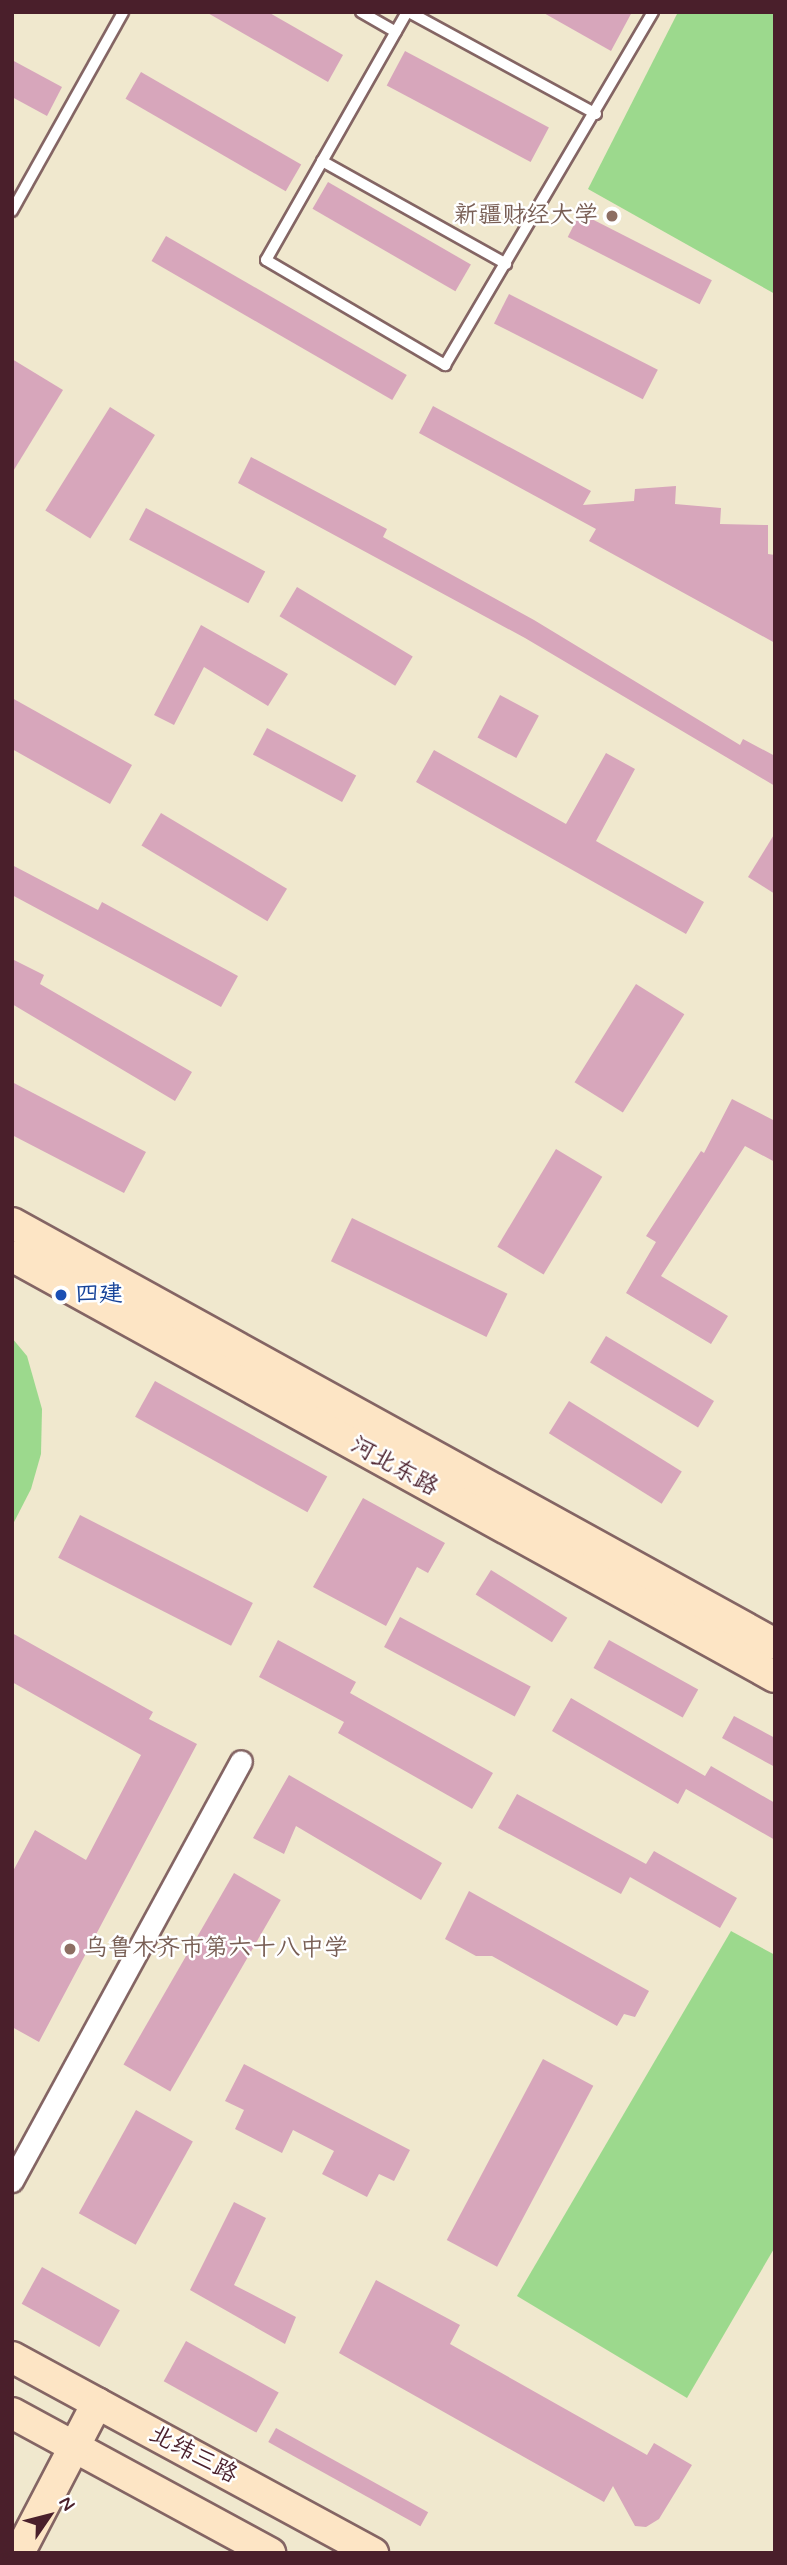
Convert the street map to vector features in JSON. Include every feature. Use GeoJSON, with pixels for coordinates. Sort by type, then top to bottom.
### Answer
{"type":"FeatureCollection","features":[{"type":"Feature","properties":{"kind":"main road"},"geometry":{"type":"LineString","coordinates":[[12,1223],[775,1644]]}},
{"type":"Feature","properties":{"kind":"main road","name":"河北东路"},"geometry":{"type":"LineString","coordinates":[[12,1256],[775,1677]]}},
{"type":"Feature","properties":{"kind":"main road","name":"北纬三路"},"geometry":{"type":"LineString","coordinates":[[12,2357],[373,2553]]}},
{"type":"Feature","properties":{"kind":"main road"},"geometry":{"type":"LineString","coordinates":[[19,2553],[97,2403]]}},
{"type":"Feature","properties":{"kind":"main road","name":"北纬三路"},"geometry":{"type":"LineString","coordinates":[[12,2413],[270,2553]]}},
{"type":"Feature","properties":{"kind":"street"},"geometry":{"type":"LineString","coordinates":[[12,2181],[241,1761]]}},
{"type":"Feature","properties":{"kind":"lane"},"geometry":{"type":"LineString","coordinates":[[12,211],[123,12]]}},
{"type":"Feature","properties":{"kind":"lane"},"geometry":{"type":"LineString","coordinates":[[361,12],[396,32]]}},
{"type":"Feature","properties":{"kind":"lane"},"geometry":{"type":"LineString","coordinates":[[596,114],[408,12],[265,260],[445,365],[596,114],[653,12]]}},
{"type":"Feature","properties":{"kind":"lane"},"geometry":{"type":"LineString","coordinates":[[322,161],[506,264]]}},
{"type":"Feature","properties":{"kind":"green space"},"geometry":{"type":"Polygon","coordinates":[[[678,12],[775,12],[775,294],[588,189],[678,12]]]}},
{"type":"Feature","properties":{"kind":"green space"},"geometry":{"type":"Polygon","coordinates":[[[12,1338],[27,1356],[42,1409],[41,1454],[31,1489],[12,1526],[12,1338]]]}},
{"type":"Feature","properties":{"kind":"green space"},"geometry":{"type":"Polygon","coordinates":[[[731,1931],[775,1955],[775,2247],[687,2398],[517,2296],[731,1931]]]}},
{"type":"Feature","properties":{"kind":"building"},"geometry":{"type":"Polygon","coordinates":[[[206,12],[268,12],[343,55],[328,82],[206,12]]]}},
{"type":"Feature","properties":{"kind":"building"},"geometry":{"type":"Polygon","coordinates":[[[542,12],[632,12],[611,51],[542,12]]]}},
{"type":"Feature","properties":{"kind":"building"},"geometry":{"type":"Polygon","coordinates":[[[405,51],[549,128],[531,162],[387,85],[405,51]]]}},
{"type":"Feature","properties":{"kind":"building"},"geometry":{"type":"Polygon","coordinates":[[[12,60],[62,87],[47,116],[12,97],[12,60]]]}},
{"type":"Feature","properties":{"kind":"building"},"geometry":{"type":"Polygon","coordinates":[[[141,72],[301,164],[286,191],[126,99],[141,72]]]}},
{"type":"Feature","properties":{"kind":"building"},"geometry":{"type":"Polygon","coordinates":[[[328,182],[471,264],[455,291],[312,209],[328,182]]]}},
{"type":"Feature","properties":{"kind":"building"},"geometry":{"type":"Polygon","coordinates":[[[580,213],[712,280],[700,304],[568,237],[580,213]]]}},
{"type":"Feature","properties":{"kind":"building"},"geometry":{"type":"Polygon","coordinates":[[[166,236],[407,375],[392,400],[152,261],[166,236]]]}},
{"type":"Feature","properties":{"kind":"building"},"geometry":{"type":"Polygon","coordinates":[[[509,294],[658,370],[643,399],[494,323],[509,294]]]}},
{"type":"Feature","properties":{"kind":"building"},"geometry":{"type":"Polygon","coordinates":[[[12,359],[63,390],[12,473],[12,359]]]}},
{"type":"Feature","properties":{"kind":"building"},"geometry":{"type":"Polygon","coordinates":[[[433,406],[591,491],[583,505],[634,501],[635,489],[676,486],[675,504],[721,508],[720,524],[768,525],[768,554],[775,555],[775,643],[589,541],[596,529],[419,433],[433,406]]]}},
{"type":"Feature","properties":{"kind":"building"},"geometry":{"type":"Polygon","coordinates":[[[110,407],[155,435],[90,539],[45,510],[110,407]]]}},
{"type":"Feature","properties":{"kind":"building"},"geometry":{"type":"Polygon","coordinates":[[[251,457],[387,529],[383,537],[534,620],[740,745],[743,739],[775,756],[775,786],[525,638],[238,483],[251,457]]]}},
{"type":"Feature","properties":{"kind":"building"},"geometry":{"type":"Polygon","coordinates":[[[146,508],[265,571],[248,603],[129,540],[146,508]]]}},
{"type":"Feature","properties":{"kind":"building"},"geometry":{"type":"Polygon","coordinates":[[[297,587],[413,657],[395,686],[279,616],[297,587]]]}},
{"type":"Feature","properties":{"kind":"building"},"geometry":{"type":"Polygon","coordinates":[[[201,625],[288,674],[268,706],[204,667],[174,725],[154,715],[201,625]]]}},
{"type":"Feature","properties":{"kind":"building"},"geometry":{"type":"Polygon","coordinates":[[[500,695],[539,716],[516,758],[477,737],[500,695]]]}},
{"type":"Feature","properties":{"kind":"building"},"geometry":{"type":"Polygon","coordinates":[[[12,698],[132,765],[110,804],[12,749],[12,698]]]}},
{"type":"Feature","properties":{"kind":"building"},"geometry":{"type":"Polygon","coordinates":[[[267,728],[356,775],[342,802],[253,754],[267,728]]]}},
{"type":"Feature","properties":{"kind":"building"},"geometry":{"type":"Polygon","coordinates":[[[434,750],[566,824],[606,753],[635,769],[596,841],[704,902],[686,934],[416,782],[434,750]]]}},
{"type":"Feature","properties":{"kind":"building"},"geometry":{"type":"Polygon","coordinates":[[[161,813],[287,889],[267,921],[141,846],[161,813]]]}},
{"type":"Feature","properties":{"kind":"building"},"geometry":{"type":"Polygon","coordinates":[[[775,833],[775,894],[748,877],[775,833]]]}},
{"type":"Feature","properties":{"kind":"building"},"geometry":{"type":"Polygon","coordinates":[[[12,865],[98,910],[102,902],[238,976],[221,1007],[12,895],[12,865]]]}},
{"type":"Feature","properties":{"kind":"building"},"geometry":{"type":"Polygon","coordinates":[[[12,959],[44,975],[40,984],[192,1072],[175,1101],[12,1004],[12,959]]]}},
{"type":"Feature","properties":{"kind":"building"},"geometry":{"type":"Polygon","coordinates":[[[636,984],[684,1014],[623,1113],[575,1082],[636,984]]]}},
{"type":"Feature","properties":{"kind":"building"},"geometry":{"type":"Polygon","coordinates":[[[12,1082],[146,1152],[124,1193],[12,1135],[12,1082]]]}},
{"type":"Feature","properties":{"kind":"building"},"geometry":{"type":"Polygon","coordinates":[[[732,1099],[775,1121],[775,1162],[745,1146],[661,1276],[728,1316],[711,1344],[626,1293],[656,1242],[646,1236],[701,1151],[704,1153],[732,1099]]]}},
{"type":"Feature","properties":{"kind":"building"},"geometry":{"type":"Polygon","coordinates":[[[556,1149],[602,1177],[544,1275],[497,1247],[556,1149]]]}},
{"type":"Feature","properties":{"kind":"building"},"geometry":{"type":"Polygon","coordinates":[[[352,1218],[507,1294],[486,1337],[331,1261],[352,1218]]]}},
{"type":"Feature","properties":{"kind":"building"},"geometry":{"type":"Polygon","coordinates":[[[606,1336],[714,1401],[698,1427],[590,1363],[606,1336]]]}},
{"type":"Feature","properties":{"kind":"building"},"geometry":{"type":"Polygon","coordinates":[[[155,1381],[327,1477],[307,1512],[135,1417],[155,1381]]]}},
{"type":"Feature","properties":{"kind":"building"},"geometry":{"type":"Polygon","coordinates":[[[569,1401],[682,1471],[662,1504],[549,1433],[569,1401]]]}},
{"type":"Feature","properties":{"kind":"building"},"geometry":{"type":"Polygon","coordinates":[[[363,1498],[445,1543],[428,1573],[417,1567],[386,1626],[313,1587],[363,1498]]]}},
{"type":"Feature","properties":{"kind":"building"},"geometry":{"type":"Polygon","coordinates":[[[80,1515],[253,1603],[231,1646],[58,1558],[80,1515]]]}},
{"type":"Feature","properties":{"kind":"building"},"geometry":{"type":"Polygon","coordinates":[[[491,1570],[567,1618],[552,1642],[476,1595],[491,1570]]]}},
{"type":"Feature","properties":{"kind":"building"},"geometry":{"type":"Polygon","coordinates":[[[400,1617],[531,1686],[515,1717],[384,1647],[400,1617]]]}},
{"type":"Feature","properties":{"kind":"building"},"geometry":{"type":"Polygon","coordinates":[[[12,1633],[153,1712],[149,1719],[197,1744],[39,2042],[12,2027],[12,1873],[35,1830],[86,1860],[141,1755],[12,1682],[12,1633]]]}},
{"type":"Feature","properties":{"kind":"building"},"geometry":{"type":"Polygon","coordinates":[[[278,1640],[356,1682],[350,1693],[493,1773],[472,1809],[338,1733],[344,1722],[259,1677],[278,1640]]]}},
{"type":"Feature","properties":{"kind":"building"},"geometry":{"type":"Polygon","coordinates":[[[609,1640],[698,1689],[683,1717],[593,1668],[609,1640]]]}},
{"type":"Feature","properties":{"kind":"building"},"geometry":{"type":"Polygon","coordinates":[[[571,1698],[705,1776],[711,1766],[775,1803],[775,1840],[686,1789],[678,1804],[552,1731],[571,1698]]]}},
{"type":"Feature","properties":{"kind":"building"},"geometry":{"type":"Polygon","coordinates":[[[734,1716],[775,1738],[775,1767],[722,1738],[734,1716]]]}},
{"type":"Feature","properties":{"kind":"building"},"geometry":{"type":"Polygon","coordinates":[[[289,1775],[442,1863],[421,1900],[296,1826],[284,1854],[253,1838],[289,1775]]]}},
{"type":"Feature","properties":{"kind":"building"},"geometry":{"type":"Polygon","coordinates":[[[517,1794],[646,1864],[654,1851],[737,1898],[720,1928],[630,1877],[621,1894],[498,1828],[517,1794]]]}},
{"type":"Feature","properties":{"kind":"building"},"geometry":{"type":"Polygon","coordinates":[[[234,1873],[281,1900],[170,2091],[124,2064],[234,1873]]]}},
{"type":"Feature","properties":{"kind":"building"},"geometry":{"type":"Polygon","coordinates":[[[469,1891],[649,1991],[635,2017],[624,2014],[617,2026],[492,1956],[476,1956],[445,1939],[469,1891]]]}},
{"type":"Feature","properties":{"kind":"building"},"geometry":{"type":"Polygon","coordinates":[[[543,2059],[593,2086],[497,2267],[447,2240],[543,2059]]]}},
{"type":"Feature","properties":{"kind":"building"},"geometry":{"type":"Polygon","coordinates":[[[244,2064],[410,2150],[394,2181],[379,2174],[367,2197],[322,2174],[334,2151],[293,2130],[282,2153],[235,2129],[244,2110],[225,2101],[244,2064]]]}},
{"type":"Feature","properties":{"kind":"building"},"geometry":{"type":"Polygon","coordinates":[[[136,2110],[193,2142],[136,2245],[79,2213],[136,2110]]]}},
{"type":"Feature","properties":{"kind":"building"},"geometry":{"type":"Polygon","coordinates":[[[234,2202],[266,2218],[234,2285],[296,2317],[285,2344],[190,2290],[234,2202]]]}},
{"type":"Feature","properties":{"kind":"building"},"geometry":{"type":"Polygon","coordinates":[[[42,2267],[120,2310],[99,2347],[22,2304],[42,2267]]]}},
{"type":"Feature","properties":{"kind":"building"},"geometry":{"type":"Polygon","coordinates":[[[376,2280],[460,2325],[450,2344],[647,2455],[654,2443],[692,2465],[659,2519],[646,2527],[635,2526],[613,2486],[604,2502],[339,2353],[376,2280]]]}},
{"type":"Feature","properties":{"kind":"building"},"geometry":{"type":"Polygon","coordinates":[[[186,2341],[279,2392],[256,2433],[164,2381],[186,2341]]]}},
{"type":"Feature","properties":{"kind":"building"},"geometry":{"type":"Polygon","coordinates":[[[276,2428],[428,2512],[420,2526],[268,2442],[276,2428]]]}},
{"type":"Feature","properties":{"kind":"place","name":"新疆财经大学"},"geometry":{"type":"Point","coordinates":[612,216]}},
{"type":"Feature","properties":{"kind":"place","name":"四建"},"geometry":{"type":"Point","coordinates":[61,1295]}},
{"type":"Feature","properties":{"kind":"place","name":"乌鲁木齐市第六十八中学"},"geometry":{"type":"Point","coordinates":[70,1949]}}]}
